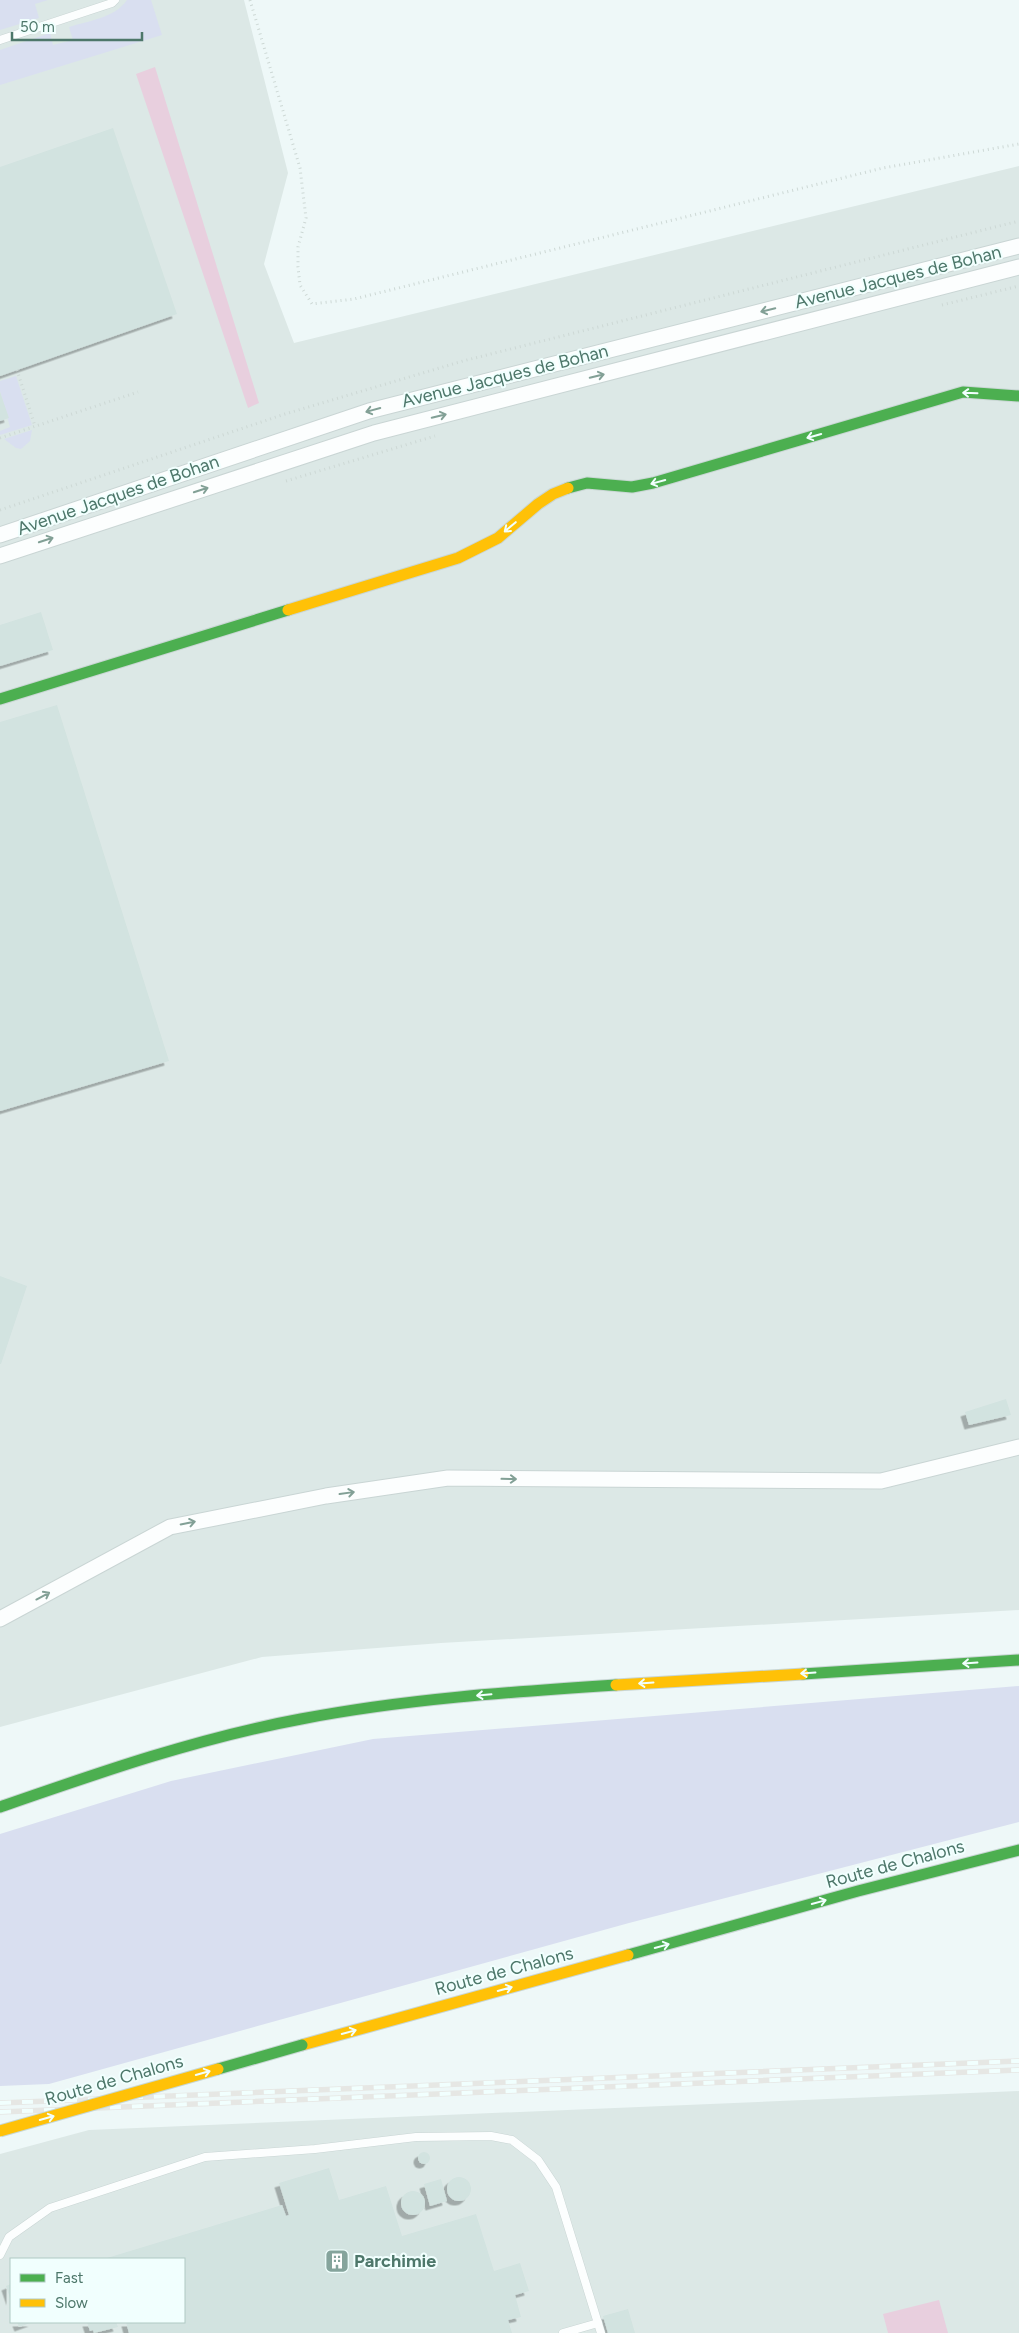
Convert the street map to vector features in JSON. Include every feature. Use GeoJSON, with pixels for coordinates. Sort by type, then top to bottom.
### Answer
{"type":"FeatureCollection","features":[{"type":"Feature","properties":{"kind":"main road"},"geometry":{"type":"LineString","coordinates":[[0,699],[458,558],[498,538],[538,504],[553,494],[571,487],[587,483],[632,487],[653,483],[963,392],[1019,396]]}},
{"type":"Feature","properties":{"kind":"main road"},"geometry":{"type":"LineString","coordinates":[[0,1807],[90,1776],[202,1744],[298,1720],[406,1702],[523,1691],[1019,1660]]}},
{"type":"Feature","properties":{"kind":"main road","name":"Route de Chalons"},"geometry":{"type":"LineString","coordinates":[[0,2131],[858,1891],[1019,1850]]}},
{"type":"Feature","properties":{"kind":"street","name":"Avenue Jacques de Bohan"},"geometry":{"type":"LineString","coordinates":[[0,534],[369,410],[1019,246]]}},
{"type":"Feature","properties":{"kind":"street","name":"Avenue Jacques de Bohan"},"geometry":{"type":"LineString","coordinates":[[0,556],[374,433],[1019,267]]}},
{"type":"Feature","properties":{"kind":"street"},"geometry":{"type":"LineString","coordinates":[[0,1619],[170,1527],[326,1496],[448,1478],[881,1481],[1019,1447]]}},
{"type":"Feature","properties":{"kind":"lane"},"geometry":{"type":"LineString","coordinates":[[0,40],[112,3],[115,0]]}},
{"type":"Feature","properties":{"kind":"lane"},"geometry":{"type":"LineString","coordinates":[[0,2255],[9,2237],[50,2208],[205,2157],[315,2150],[416,2137],[491,2136],[512,2140],[519,2145],[538,2160],[556,2187],[601,2333]]}},
{"type":"Feature","properties":{"kind":"lane"},"geometry":{"type":"LineString","coordinates":[[563,2333],[598,2323]]}},
{"type":"Feature","properties":{"kind":"path"},"geometry":{"type":"LineString","coordinates":[[250,0],[300,168],[306,218],[298,247],[298,267],[300,285],[312,304],[354,299],[883,168],[1019,144]]}},
{"type":"Feature","properties":{"kind":"path"},"geometry":{"type":"LineString","coordinates":[[0,510],[285,414],[463,361],[1019,221]]}},
{"type":"Feature","properties":{"kind":"path"},"geometry":{"type":"LineString","coordinates":[[933,308],[1019,286]]}},
{"type":"Feature","properties":{"kind":"path"},"geometry":{"type":"LineString","coordinates":[[17,370],[35,426]]}},
{"type":"Feature","properties":{"kind":"path"},"geometry":{"type":"LineString","coordinates":[[0,438],[138,392]]}},
{"type":"Feature","properties":{"kind":"path"},"geometry":{"type":"LineString","coordinates":[[284,481],[435,436]]}},
{"type":"Feature","properties":{"kind":"shaded area"},"geometry":{"type":"Polygon","coordinates":[[[0,0],[244,0],[288,173],[264,264],[294,343],[1019,166],[1019,1610],[441,1643],[262,1657],[0,1727],[0,0]]]}},
{"type":"Feature","properties":{"kind":"shaded area"},"geometry":{"type":"Polygon","coordinates":[[[0,0],[48,0],[35,4],[39,18],[0,30],[0,0]]]}},
{"type":"Feature","properties":{"kind":"shaded area"},"geometry":{"type":"Polygon","coordinates":[[[127,0],[151,0],[162,35],[0,85],[0,50],[50,33],[53,45],[73,40],[69,27],[108,15],[116,11],[127,0]]]}},
{"type":"Feature","properties":{"kind":"shaded area"},"geometry":{"type":"Polygon","coordinates":[[[155,67],[259,403],[248,408],[136,74],[155,67]]]}},
{"type":"Feature","properties":{"kind":"shaded area"},"geometry":{"type":"Polygon","coordinates":[[[16,376],[32,425],[0,435],[0,431],[10,427],[0,391],[0,381],[16,376]]]}},
{"type":"Feature","properties":{"kind":"shaded area"},"geometry":{"type":"Polygon","coordinates":[[[32,430],[30,441],[21,449],[16,448],[4,439],[32,430]]]}},
{"type":"Feature","properties":{"kind":"shaded area"},"geometry":{"type":"Polygon","coordinates":[[[1019,1686],[1019,1822],[629,1923],[49,2084],[0,2086],[0,1834],[171,1781],[373,1739],[1019,1686]]]}},
{"type":"Feature","properties":{"kind":"shaded area"},"geometry":{"type":"Polygon","coordinates":[[[1019,2091],[1019,2333],[0,2333],[0,2154],[89,2130],[1019,2091]]]}},
{"type":"Feature","properties":{"kind":"shaded area"},"geometry":{"type":"Polygon","coordinates":[[[939,2300],[948,2333],[888,2333],[883,2314],[939,2300]]]}},
{"type":"Feature","properties":{"kind":"building"},"geometry":{"type":"Polygon","coordinates":[[[113,128],[177,314],[0,376],[0,167],[113,128]]]}},
{"type":"Feature","properties":{"kind":"building"},"geometry":{"type":"Polygon","coordinates":[[[0,392],[9,418],[0,421],[0,392]]]}},
{"type":"Feature","properties":{"kind":"building"},"geometry":{"type":"Polygon","coordinates":[[[41,612],[53,650],[0,666],[0,625],[41,612]]]}},
{"type":"Feature","properties":{"kind":"building"},"geometry":{"type":"Polygon","coordinates":[[[57,705],[169,1061],[0,1111],[0,722],[57,705]]]}},
{"type":"Feature","properties":{"kind":"building"},"geometry":{"type":"Polygon","coordinates":[[[0,1276],[27,1286],[1,1364],[0,1364],[0,1276]]]}},
{"type":"Feature","properties":{"kind":"building"},"geometry":{"type":"Polygon","coordinates":[[[1006,1399],[1011,1415],[969,1425],[965,1412],[1006,1399]]]}},
{"type":"Feature","properties":{"kind":"building"},"geometry":{"type":"Polygon","coordinates":[[[422,2152],[426,2152],[430,2158],[426,2164],[422,2164],[418,2160],[418,2156],[422,2152]]]}},
{"type":"Feature","properties":{"kind":"building","name":"Parchimie"},"geometry":{"type":"Polygon","coordinates":[[[329,2168],[339,2200],[386,2186],[402,2236],[476,2214],[494,2271],[520,2263],[529,2291],[515,2295],[521,2317],[508,2320],[512,2333],[129,2333],[126,2323],[185,2323],[185,2258],[107,2258],[282,2205],[286,2216],[289,2215],[279,2183],[329,2168]]]}},
{"type":"Feature","properties":{"kind":"building"},"geometry":{"type":"Polygon","coordinates":[[[459,2177],[468,2180],[471,2189],[468,2198],[459,2201],[450,2198],[447,2189],[450,2180],[459,2177]]]}},
{"type":"Feature","properties":{"kind":"building"},"geometry":{"type":"Polygon","coordinates":[[[441,2179],[447,2201],[430,2206],[424,2184],[441,2179]]]}},
{"type":"Feature","properties":{"kind":"building"},"geometry":{"type":"Polygon","coordinates":[[[413,2191],[418,2192],[424,2198],[424,2208],[418,2214],[413,2215],[408,2214],[402,2208],[401,2203],[402,2198],[408,2192],[413,2191]]]}},
{"type":"Feature","properties":{"kind":"building"},"geometry":{"type":"Polygon","coordinates":[[[10,2284],[10,2298],[6,2286],[10,2284]]]}},
{"type":"Feature","properties":{"kind":"building"},"geometry":{"type":"Polygon","coordinates":[[[628,2309],[635,2333],[608,2333],[603,2316],[628,2309]]]}},
{"type":"Feature","properties":{"kind":"building"},"geometry":{"type":"Polygon","coordinates":[[[17,2323],[30,2323],[19,2327],[17,2323]]]}},
{"type":"Feature","properties":{"kind":"building"},"geometry":{"type":"Polygon","coordinates":[[[87,2323],[116,2323],[118,2327],[94,2333],[93,2330],[90,2331],[87,2323]]]}},
{"type":"Feature","properties":{"kind":"railway"},"geometry":{"type":"LineString","coordinates":[[0,2103],[1019,2061]]}},
{"type":"Feature","properties":{"kind":"railway"},"geometry":{"type":"LineString","coordinates":[[0,2112],[1019,2070]]}},
{"type":"Feature","properties":{"kind":"traffic: fast"},"geometry":{"type":"LineString","coordinates":[[568,488],[587,483],[632,487],[653,483],[963,392],[1019,396]]}},
{"type":"Feature","properties":{"kind":"traffic: fast"},"geometry":{"type":"LineString","coordinates":[[0,699],[288,610]]}},
{"type":"Feature","properties":{"kind":"traffic: fast"},"geometry":{"type":"LineString","coordinates":[[803,1674],[1019,1660]]}},
{"type":"Feature","properties":{"kind":"traffic: fast"},"geometry":{"type":"LineString","coordinates":[[0,1807],[111,1769],[186,1746],[301,1719],[418,1701],[616,1685]]}},
{"type":"Feature","properties":{"kind":"traffic: fast"},"geometry":{"type":"LineString","coordinates":[[628,1955],[858,1891],[1019,1850]]}},
{"type":"Feature","properties":{"kind":"traffic: fast"},"geometry":{"type":"LineString","coordinates":[[218,2069],[302,2045]]}},
{"type":"Feature","properties":{"kind":"traffic: slow"},"geometry":{"type":"LineString","coordinates":[[288,610],[458,558],[498,538],[538,504],[553,494],[568,488]]}},
{"type":"Feature","properties":{"kind":"traffic: slow"},"geometry":{"type":"LineString","coordinates":[[616,1685],[803,1674]]}},
{"type":"Feature","properties":{"kind":"traffic: slow"},"geometry":{"type":"LineString","coordinates":[[302,2045],[628,1955]]}},
{"type":"Feature","properties":{"kind":"traffic: slow"},"geometry":{"type":"LineString","coordinates":[[0,2131],[218,2069]]}},
{"type":"Feature","properties":{"kind":"place","name":"Parchimie"},"geometry":{"type":"Point","coordinates":[337,2261]}}]}
